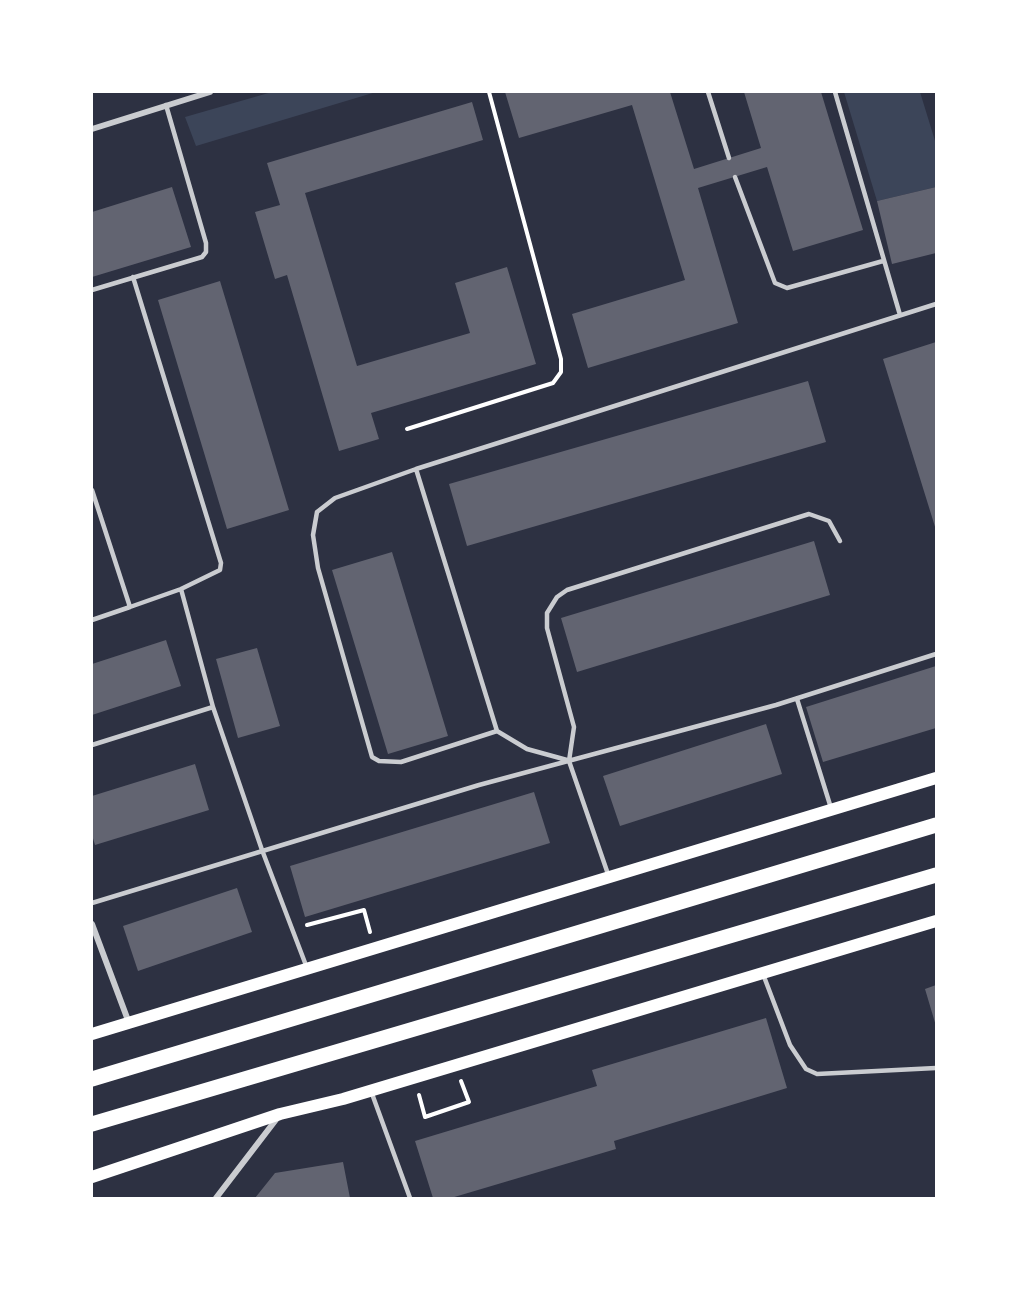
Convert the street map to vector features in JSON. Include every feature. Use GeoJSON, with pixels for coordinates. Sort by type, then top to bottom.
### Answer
{"type":"FeatureCollection","features":[{"type":"Feature","properties":{"kind":"main road"},"geometry":{"type":"LineString","coordinates":[[92,1034],[936,778]]}},
{"type":"Feature","properties":{"kind":"main road"},"geometry":{"type":"LineString","coordinates":[[92,1079],[936,825]]}},
{"type":"Feature","properties":{"kind":"main road"},"geometry":{"type":"LineString","coordinates":[[92,1124],[760,929],[936,875]]}},
{"type":"Feature","properties":{"kind":"main road"},"geometry":{"type":"LineString","coordinates":[[92,1177],[280,1114],[371,1091],[936,921]]}},
{"type":"Feature","properties":{"kind":"street"},"geometry":{"type":"LineString","coordinates":[[92,129],[210,92]]}},
{"type":"Feature","properties":{"kind":"street"},"geometry":{"type":"LineString","coordinates":[[92,924],[129,1023]]}},
{"type":"Feature","properties":{"kind":"street"},"geometry":{"type":"LineString","coordinates":[[216,1198],[280,1114]]}},
{"type":"Feature","properties":{"kind":"lane"},"geometry":{"type":"LineString","coordinates":[[708,92],[729,158]]}},
{"type":"Feature","properties":{"kind":"lane"},"geometry":{"type":"LineString","coordinates":[[836,92],[900,315]]}},
{"type":"Feature","properties":{"kind":"lane"},"geometry":{"type":"LineString","coordinates":[[92,290],[202,257],[206,252],[206,243],[166,105]]}},
{"type":"Feature","properties":{"kind":"lane"},"geometry":{"type":"LineString","coordinates":[[735,177],[775,283],[787,288],[883,261]]}},
{"type":"Feature","properties":{"kind":"lane"},"geometry":{"type":"LineString","coordinates":[[92,620],[181,589],[220,570],[221,563],[134,277]]}},
{"type":"Feature","properties":{"kind":"lane"},"geometry":{"type":"LineString","coordinates":[[497,731],[401,762],[379,761],[372,757],[318,568],[313,535],[317,512],[335,498],[416,469],[936,304]]}},
{"type":"Feature","properties":{"kind":"lane"},"geometry":{"type":"LineString","coordinates":[[416,469],[497,731],[527,749],[569,761]]}},
{"type":"Feature","properties":{"kind":"lane"},"geometry":{"type":"LineString","coordinates":[[92,490],[130,607]]}},
{"type":"Feature","properties":{"kind":"lane"},"geometry":{"type":"LineString","coordinates":[[609,879],[569,761],[574,727],[548,641],[547,628],[548,613],[557,597],[567,590],[809,514],[828,521],[840,541]]}},
{"type":"Feature","properties":{"kind":"lane"},"geometry":{"type":"LineString","coordinates":[[181,589],[213,707],[262,850],[308,970]]}},
{"type":"Feature","properties":{"kind":"lane"},"geometry":{"type":"LineString","coordinates":[[92,903],[479,785],[796,699],[936,654]]}},
{"type":"Feature","properties":{"kind":"lane"},"geometry":{"type":"LineString","coordinates":[[796,699],[832,810]]}},
{"type":"Feature","properties":{"kind":"lane"},"geometry":{"type":"LineString","coordinates":[[92,745],[213,707]]}},
{"type":"Feature","properties":{"kind":"lane"},"geometry":{"type":"LineString","coordinates":[[763,974],[790,1045],[806,1069],[817,1074],[936,1068]]}},
{"type":"Feature","properties":{"kind":"lane"},"geometry":{"type":"LineString","coordinates":[[371,1091],[410,1198]]}},
{"type":"Feature","properties":{"kind":"path"},"geometry":{"type":"LineString","coordinates":[[407,429],[553,383],[561,372],[561,359],[489,92]]}},
{"type":"Feature","properties":{"kind":"path"},"geometry":{"type":"LineString","coordinates":[[314,923],[364,910]]}},
{"type":"Feature","properties":{"kind":"path"},"geometry":{"type":"LineString","coordinates":[[425,1117],[469,1102]]}},
{"type":"Feature","properties":{"kind":"shaded area"},"geometry":{"type":"Polygon","coordinates":[[[272,92],[376,92],[196,146],[185,117],[272,92]]]}},
{"type":"Feature","properties":{"kind":"shaded area"},"geometry":{"type":"Polygon","coordinates":[[[844,92],[920,92],[936,144],[936,187],[877,201],[844,92]]]}},
{"type":"Feature","properties":{"kind":"building"},"geometry":{"type":"Polygon","coordinates":[[[505,92],[670,92],[694,169],[761,148],[744,92],[821,92],[863,230],[793,251],[767,167],[698,188],[738,323],[588,368],[572,314],[685,280],[632,105],[519,138],[505,92]]]}},
{"type":"Feature","properties":{"kind":"building"},"geometry":{"type":"Polygon","coordinates":[[[472,102],[483,140],[305,193],[357,366],[470,333],[455,283],[507,267],[536,364],[371,413],[379,439],[339,451],[287,275],[275,279],[255,212],[280,205],[267,163],[472,102]]]}},
{"type":"Feature","properties":{"kind":"building"},"geometry":{"type":"Polygon","coordinates":[[[172,187],[191,247],[92,277],[92,212],[172,187]]]}},
{"type":"Feature","properties":{"kind":"building"},"geometry":{"type":"Polygon","coordinates":[[[936,187],[936,253],[892,264],[877,201],[936,187]]]}},
{"type":"Feature","properties":{"kind":"building"},"geometry":{"type":"Polygon","coordinates":[[[220,281],[289,510],[227,529],[158,300],[220,281]]]}},
{"type":"Feature","properties":{"kind":"building"},"geometry":{"type":"Polygon","coordinates":[[[936,342],[936,530],[883,359],[936,342]]]}},
{"type":"Feature","properties":{"kind":"building"},"geometry":{"type":"Polygon","coordinates":[[[808,381],[826,442],[467,546],[449,484],[808,381]]]}},
{"type":"Feature","properties":{"kind":"building"},"geometry":{"type":"Polygon","coordinates":[[[814,541],[830,595],[577,672],[561,618],[814,541]]]}},
{"type":"Feature","properties":{"kind":"building"},"geometry":{"type":"Polygon","coordinates":[[[392,552],[448,736],[388,754],[332,570],[392,552]]]}},
{"type":"Feature","properties":{"kind":"building"},"geometry":{"type":"Polygon","coordinates":[[[166,640],[181,686],[92,715],[92,664],[166,640]]]}},
{"type":"Feature","properties":{"kind":"building"},"geometry":{"type":"Polygon","coordinates":[[[257,648],[280,726],[238,738],[216,659],[257,648]]]}},
{"type":"Feature","properties":{"kind":"building"},"geometry":{"type":"Polygon","coordinates":[[[936,666],[936,728],[823,762],[806,707],[936,666]]]}},
{"type":"Feature","properties":{"kind":"building"},"geometry":{"type":"Polygon","coordinates":[[[766,724],[782,774],[620,826],[603,776],[766,724]]]}},
{"type":"Feature","properties":{"kind":"building"},"geometry":{"type":"Polygon","coordinates":[[[195,764],[209,810],[95,845],[92,835],[92,796],[195,764]]]}},
{"type":"Feature","properties":{"kind":"building"},"geometry":{"type":"Polygon","coordinates":[[[534,792],[550,843],[305,917],[290,866],[534,792]]]}},
{"type":"Feature","properties":{"kind":"building"},"geometry":{"type":"Polygon","coordinates":[[[237,888],[252,932],[138,971],[123,926],[237,888]]]}},
{"type":"Feature","properties":{"kind":"building"},"geometry":{"type":"Polygon","coordinates":[[[936,985],[936,1026],[925,989],[936,985]]]}},
{"type":"Feature","properties":{"kind":"building"},"geometry":{"type":"Polygon","coordinates":[[[766,1018],[787,1088],[614,1141],[616,1149],[451,1198],[433,1198],[415,1141],[597,1086],[592,1070],[766,1018]]]}},
{"type":"Feature","properties":{"kind":"building"},"geometry":{"type":"Polygon","coordinates":[[[343,1162],[350,1198],[255,1198],[275,1173],[343,1162]]]}}]}
